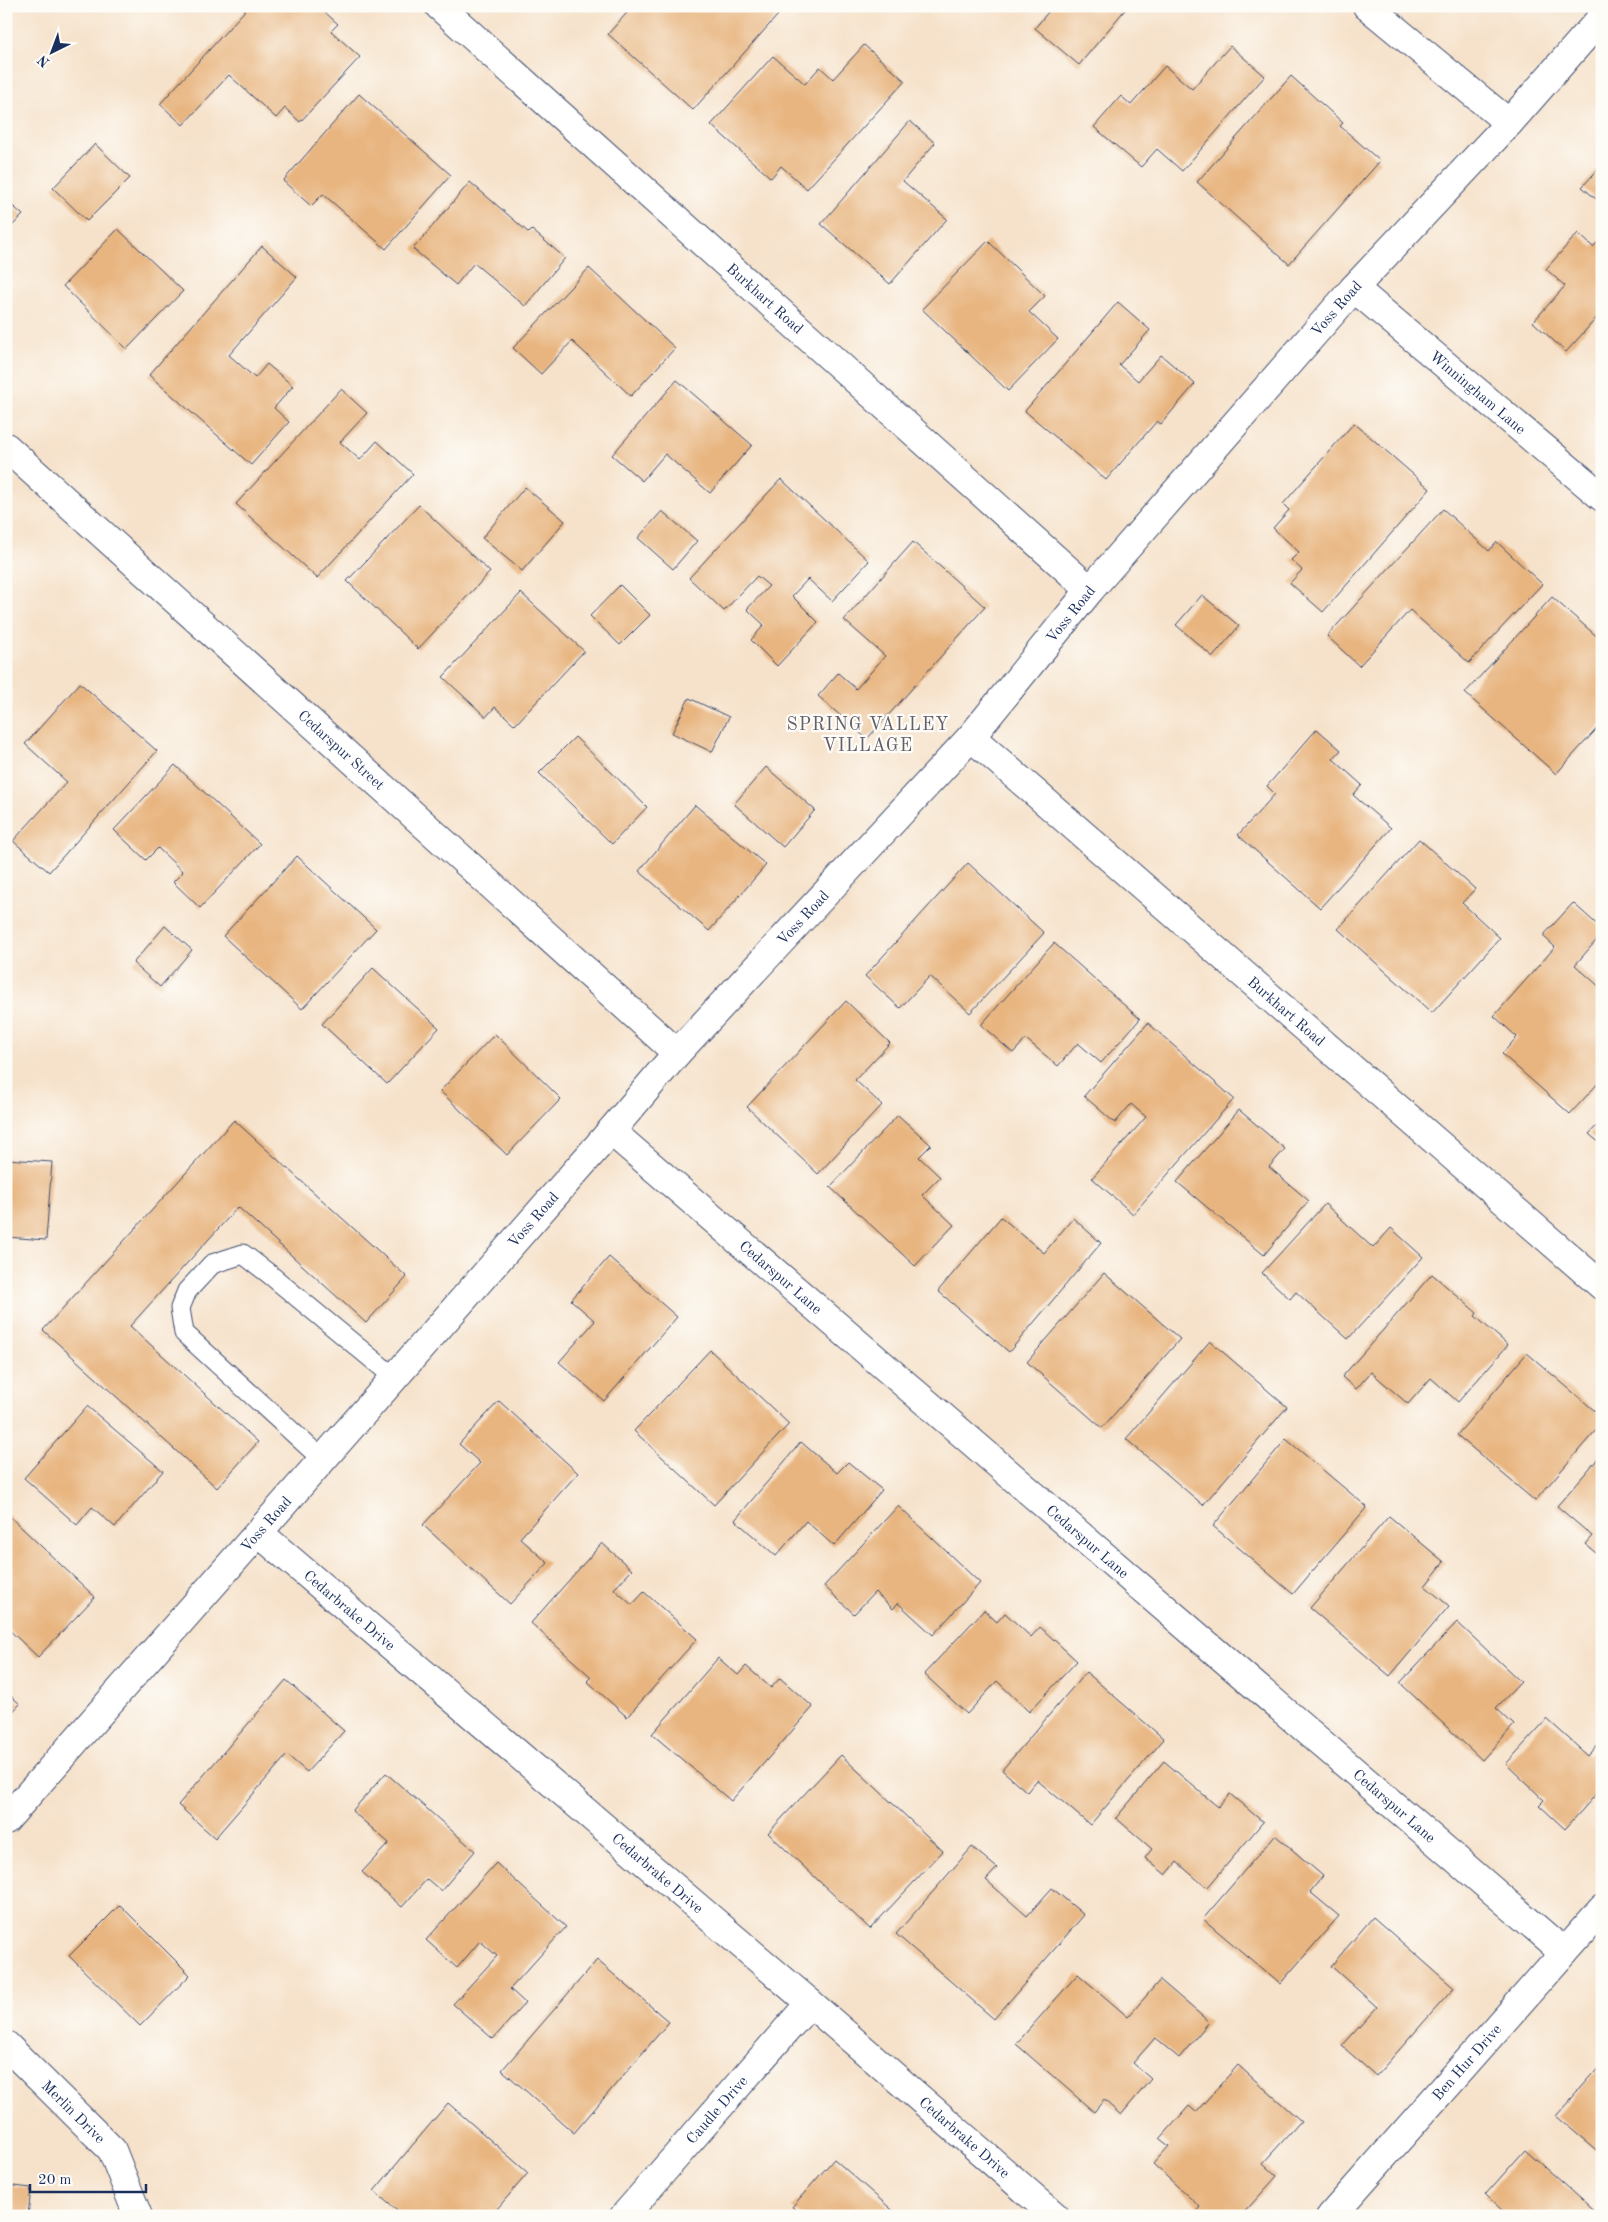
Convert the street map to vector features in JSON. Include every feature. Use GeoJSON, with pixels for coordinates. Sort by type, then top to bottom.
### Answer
{"type":"FeatureCollection","features":[{"type":"Feature","properties":{"kind":"street","name":"Burkhart Road"},"geometry":{"type":"LineString","coordinates":[[439,6],[1090,590]]}},
{"type":"Feature","properties":{"kind":"street"},"geometry":{"type":"LineString","coordinates":[[1367,6],[1509,123]]}},
{"type":"Feature","properties":{"kind":"street","name":"Voss Road"},"geometry":{"type":"LineString","coordinates":[[6,1820],[395,1378],[677,1053],[971,737],[1090,590],[1354,288],[1509,123],[1602,17]]}},
{"type":"Feature","properties":{"kind":"street","name":"Winningham Lane"},"geometry":{"type":"LineString","coordinates":[[1354,288],[1602,497]]}},
{"type":"Feature","properties":{"kind":"street","name":"Cedarspur Street"},"geometry":{"type":"LineString","coordinates":[[6,447],[677,1053]]}},
{"type":"Feature","properties":{"kind":"street","name":"Burkhart Road"},"geometry":{"type":"LineString","coordinates":[[971,737],[1602,1286]]}},
{"type":"Feature","properties":{"kind":"street","name":"Cedarspur Lane"},"geometry":{"type":"LineString","coordinates":[[611,1131],[1564,1952]]}},
{"type":"Feature","properties":{"kind":"street","name":"Cedarbrake Drive"},"geometry":{"type":"LineString","coordinates":[[259,1533],[810,2003],[1055,2216]]}},
{"type":"Feature","properties":{"kind":"street","name":"Ben Hur Drive"},"geometry":{"type":"LineString","coordinates":[[1331,2216],[1602,1909]]}},
{"type":"Feature","properties":{"kind":"street","name":"Caudle Drive"},"geometry":{"type":"LineString","coordinates":[[624,2216],[810,2003]]}},
{"type":"Feature","properties":{"kind":"street","name":"Merlin Drive"},"geometry":{"type":"LineString","coordinates":[[6,2045],[112,2150],[138,2216]]}},
{"type":"Feature","properties":{"kind":"lane"},"geometry":{"type":"LineString","coordinates":[[323,1460],[184,1333],[180,1308],[187,1291],[212,1264],[243,1254],[395,1378]]}},
{"type":"Feature","properties":{"kind":"building"},"geometry":{"type":"Polygon","coordinates":[[[249,6],[318,6],[338,24],[331,31],[360,57],[300,122],[285,108],[276,118],[229,75],[183,125],[160,104],[249,6]]]}},
{"type":"Feature","properties":{"kind":"building"},"geometry":{"type":"Polygon","coordinates":[[[633,6],[786,6],[693,110],[608,34],[633,6]]]}},
{"type":"Feature","properties":{"kind":"building"},"geometry":{"type":"Polygon","coordinates":[[[1053,6],[1128,6],[1079,65],[1035,28],[1053,6]]]}},
{"type":"Feature","properties":{"kind":"building"},"geometry":{"type":"Polygon","coordinates":[[[864,45],[905,81],[807,189],[781,166],[771,178],[711,125],[773,56],[805,84],[820,67],[833,79],[864,45]]]}},
{"type":"Feature","properties":{"kind":"building"},"geometry":{"type":"Polygon","coordinates":[[[1230,46],[1265,76],[1182,171],[1157,149],[1141,167],[1094,127],[1121,96],[1131,105],[1165,66],[1192,89],[1230,46]]]}},
{"type":"Feature","properties":{"kind":"building"},"geometry":{"type":"Polygon","coordinates":[[[1291,76],[1343,123],[1340,126],[1380,161],[1289,264],[1197,182],[1291,76]]]}},
{"type":"Feature","properties":{"kind":"building"},"geometry":{"type":"Polygon","coordinates":[[[359,94],[451,175],[386,249],[323,194],[311,206],[283,181],[359,94]]]}},
{"type":"Feature","properties":{"kind":"building"},"geometry":{"type":"Polygon","coordinates":[[[910,121],[935,143],[903,181],[947,219],[890,284],[821,224],[910,121]]]}},
{"type":"Feature","properties":{"kind":"building"},"geometry":{"type":"Polygon","coordinates":[[[95,144],[130,178],[87,221],[53,188],[95,144]]]}},
{"type":"Feature","properties":{"kind":"building"},"geometry":{"type":"Polygon","coordinates":[[[1602,165],[1602,204],[1582,187],[1602,165]]]}},
{"type":"Feature","properties":{"kind":"building"},"geometry":{"type":"Polygon","coordinates":[[[470,182],[529,233],[532,230],[565,258],[525,306],[474,263],[456,285],[413,249],[470,182]]]}},
{"type":"Feature","properties":{"kind":"building"},"geometry":{"type":"Polygon","coordinates":[[[6,200],[23,215],[6,232],[6,200]]]}},
{"type":"Feature","properties":{"kind":"building"},"geometry":{"type":"Polygon","coordinates":[[[118,229],[183,291],[127,349],[63,286],[118,229]]]}},
{"type":"Feature","properties":{"kind":"building"},"geometry":{"type":"Polygon","coordinates":[[[1578,233],[1593,247],[1602,238],[1602,312],[1566,352],[1533,322],[1565,286],[1546,269],[1578,233]]]}},
{"type":"Feature","properties":{"kind":"building"},"geometry":{"type":"Polygon","coordinates":[[[988,241],[1045,296],[1029,312],[1058,339],[1008,391],[922,309],[988,241]]]}},
{"type":"Feature","properties":{"kind":"building"},"geometry":{"type":"Polygon","coordinates":[[[262,246],[297,277],[229,355],[255,378],[267,364],[293,386],[274,408],[289,422],[251,465],[149,375],[262,246]]]}},
{"type":"Feature","properties":{"kind":"building"},"geometry":{"type":"Polygon","coordinates":[[[589,268],[675,348],[631,396],[572,341],[541,374],[513,348],[589,268]]]}},
{"type":"Feature","properties":{"kind":"building"},"geometry":{"type":"Polygon","coordinates":[[[1118,302],[1150,330],[1119,365],[1138,381],[1161,355],[1195,384],[1161,424],[1157,421],[1106,480],[1025,411],[1118,302]]]}},
{"type":"Feature","properties":{"kind":"building"},"geometry":{"type":"Polygon","coordinates":[[[677,380],[752,445],[710,493],[665,454],[642,481],[612,455],[677,380]]]}},
{"type":"Feature","properties":{"kind":"building"},"geometry":{"type":"Polygon","coordinates":[[[341,389],[367,413],[340,442],[360,460],[377,441],[413,474],[317,578],[236,504],[341,389]]]}},
{"type":"Feature","properties":{"kind":"building"},"geometry":{"type":"Polygon","coordinates":[[[1354,423],[1430,489],[1323,612],[1290,583],[1302,570],[1291,560],[1299,552],[1273,528],[1289,510],[1283,504],[1354,423]]]}},
{"type":"Feature","properties":{"kind":"building"},"geometry":{"type":"Polygon","coordinates":[[[781,479],[869,561],[832,601],[808,579],[792,596],[818,622],[777,666],[751,640],[764,625],[747,609],[769,586],[757,576],[724,611],[689,578],[781,479]]]}},
{"type":"Feature","properties":{"kind":"building"},"geometry":{"type":"Polygon","coordinates":[[[525,487],[565,521],[522,571],[482,538],[525,487]]]}},
{"type":"Feature","properties":{"kind":"building"},"geometry":{"type":"Polygon","coordinates":[[[419,505],[490,572],[418,649],[347,581],[419,505]]]}},
{"type":"Feature","properties":{"kind":"building"},"geometry":{"type":"Polygon","coordinates":[[[1443,509],[1489,551],[1497,542],[1542,584],[1469,663],[1410,610],[1359,666],[1327,636],[1443,509]]]}},
{"type":"Feature","properties":{"kind":"building"},"geometry":{"type":"Polygon","coordinates":[[[662,511],[697,541],[673,569],[638,538],[662,511]]]}},
{"type":"Feature","properties":{"kind":"building"},"geometry":{"type":"Polygon","coordinates":[[[913,542],[985,607],[867,739],[818,696],[838,673],[856,689],[885,656],[844,620],[913,542]]]}},
{"type":"Feature","properties":{"kind":"building"},"geometry":{"type":"Polygon","coordinates":[[[620,585],[650,615],[620,645],[590,616],[620,585]]]}},
{"type":"Feature","properties":{"kind":"building"},"geometry":{"type":"Polygon","coordinates":[[[521,593],[584,651],[515,725],[495,707],[486,717],[443,677],[521,593]]]}},
{"type":"Feature","properties":{"kind":"building"},"geometry":{"type":"Polygon","coordinates":[[[1202,595],[1239,626],[1213,657],[1176,625],[1202,595]]]}},
{"type":"Feature","properties":{"kind":"building"},"geometry":{"type":"Polygon","coordinates":[[[1552,597],[1602,641],[1602,723],[1556,774],[1465,693],[1552,597]]]}},
{"type":"Feature","properties":{"kind":"building"},"geometry":{"type":"Polygon","coordinates":[[[80,683],[157,751],[49,872],[13,841],[67,782],[25,744],[80,683]]]}},
{"type":"Feature","properties":{"kind":"building"},"geometry":{"type":"Polygon","coordinates":[[[689,698],[729,717],[712,752],[672,733],[689,698]]]}},
{"type":"Feature","properties":{"kind":"building"},"geometry":{"type":"Polygon","coordinates":[[[1317,729],[1341,750],[1333,759],[1362,785],[1353,795],[1391,828],[1320,908],[1238,835],[1275,794],[1267,786],[1317,729]]]}},
{"type":"Feature","properties":{"kind":"building"},"geometry":{"type":"Polygon","coordinates":[[[575,737],[647,807],[612,844],[539,773],[575,737]]]}},
{"type":"Feature","properties":{"kind":"building"},"geometry":{"type":"Polygon","coordinates":[[[175,765],[260,844],[200,908],[173,882],[183,872],[158,848],[146,860],[114,830],[175,765]]]}},
{"type":"Feature","properties":{"kind":"building"},"geometry":{"type":"Polygon","coordinates":[[[766,767],[815,810],[783,847],[734,804],[766,767]]]}},
{"type":"Feature","properties":{"kind":"building"},"geometry":{"type":"Polygon","coordinates":[[[695,805],[766,865],[709,931],[639,871],[695,805]]]}},
{"type":"Feature","properties":{"kind":"building"},"geometry":{"type":"Polygon","coordinates":[[[1419,839],[1475,889],[1462,903],[1500,938],[1432,1013],[1338,929],[1419,839]]]}},
{"type":"Feature","properties":{"kind":"building"},"geometry":{"type":"Polygon","coordinates":[[[297,856],[376,929],[302,1009],[223,936],[297,856]]]}},
{"type":"Feature","properties":{"kind":"building"},"geometry":{"type":"Polygon","coordinates":[[[968,863],[1044,933],[970,1013],[930,976],[900,1008],[865,976],[968,863]]]}},
{"type":"Feature","properties":{"kind":"building"},"geometry":{"type":"Polygon","coordinates":[[[1573,903],[1602,929],[1602,934],[1575,965],[1602,989],[1602,1079],[1570,1114],[1502,1054],[1517,1037],[1494,1016],[1555,947],[1543,936],[1573,903]]]}},
{"type":"Feature","properties":{"kind":"building"},"geometry":{"type":"Polygon","coordinates":[[[165,926],[192,950],[160,987],[133,963],[165,926]]]}},
{"type":"Feature","properties":{"kind":"building"},"geometry":{"type":"Polygon","coordinates":[[[1054,943],[1140,1019],[1101,1063],[1078,1043],[1058,1066],[1026,1039],[1013,1053],[981,1025],[1054,943]]]}},
{"type":"Feature","properties":{"kind":"building"},"geometry":{"type":"Polygon","coordinates":[[[373,968],[439,1028],[387,1084],[322,1024],[373,968]]]}},
{"type":"Feature","properties":{"kind":"building"},"geometry":{"type":"Polygon","coordinates":[[[846,1001],[890,1043],[855,1080],[882,1105],[818,1174],[747,1107],[846,1001]]]}},
{"type":"Feature","properties":{"kind":"building"},"geometry":{"type":"Polygon","coordinates":[[[1148,1023],[1234,1099],[1133,1214],[1092,1178],[1146,1117],[1131,1104],[1115,1123],[1084,1096],[1148,1023]]]}},
{"type":"Feature","properties":{"kind":"building"},"geometry":{"type":"Polygon","coordinates":[[[495,1034],[561,1099],[507,1155],[440,1091],[495,1034]]]}},
{"type":"Feature","properties":{"kind":"building"},"geometry":{"type":"Polygon","coordinates":[[[1239,1110],[1285,1149],[1269,1167],[1309,1201],[1264,1255],[1177,1182],[1239,1110]]]}},
{"type":"Feature","properties":{"kind":"building"},"geometry":{"type":"Polygon","coordinates":[[[898,1115],[931,1145],[919,1157],[940,1177],[922,1195],[954,1225],[915,1266],[830,1187],[898,1115]]]}},
{"type":"Feature","properties":{"kind":"building"},"geometry":{"type":"Polygon","coordinates":[[[234,1120],[407,1277],[366,1323],[238,1207],[130,1326],[258,1442],[217,1488],[43,1330],[234,1120]]]}},
{"type":"Feature","properties":{"kind":"building"},"geometry":{"type":"Polygon","coordinates":[[[1602,1120],[1602,1145],[1589,1134],[1602,1120]]]}},
{"type":"Feature","properties":{"kind":"building"},"geometry":{"type":"Polygon","coordinates":[[[6,1159],[52,1162],[46,1240],[6,1237],[6,1159]]]}},
{"type":"Feature","properties":{"kind":"building"},"geometry":{"type":"Polygon","coordinates":[[[1325,1204],[1373,1248],[1391,1228],[1423,1257],[1348,1339],[1296,1292],[1290,1299],[1262,1273],[1325,1204]]]}},
{"type":"Feature","properties":{"kind":"building"},"geometry":{"type":"Polygon","coordinates":[[[1001,1217],[1044,1253],[1073,1218],[1101,1243],[1009,1352],[938,1291],[1001,1217]]]}},
{"type":"Feature","properties":{"kind":"building"},"geometry":{"type":"Polygon","coordinates":[[[609,1257],[677,1317],[604,1401],[559,1362],[595,1321],[571,1300],[609,1257]]]}},
{"type":"Feature","properties":{"kind":"building"},"geometry":{"type":"Polygon","coordinates":[[[1104,1273],[1180,1339],[1102,1428],[1027,1362],[1104,1273]]]}},
{"type":"Feature","properties":{"kind":"building"},"geometry":{"type":"Polygon","coordinates":[[[1432,1274],[1477,1313],[1475,1316],[1508,1345],[1458,1402],[1431,1378],[1408,1404],[1371,1372],[1356,1389],[1342,1377],[1432,1274]]]}},
{"type":"Feature","properties":{"kind":"building"},"geometry":{"type":"Polygon","coordinates":[[[1210,1341],[1287,1407],[1203,1505],[1126,1439],[1210,1341]]]}},
{"type":"Feature","properties":{"kind":"building"},"geometry":{"type":"Polygon","coordinates":[[[710,1350],[789,1424],[714,1505],[634,1431],[710,1350]]]}},
{"type":"Feature","properties":{"kind":"building"},"geometry":{"type":"Polygon","coordinates":[[[1527,1353],[1602,1417],[1602,1423],[1535,1501],[1457,1435],[1527,1353]]]}},
{"type":"Feature","properties":{"kind":"building"},"geometry":{"type":"Polygon","coordinates":[[[499,1401],[578,1473],[520,1538],[548,1563],[510,1604],[423,1525],[480,1463],[459,1444],[499,1401]]]}},
{"type":"Feature","properties":{"kind":"building"},"geometry":{"type":"Polygon","coordinates":[[[87,1406],[163,1471],[115,1527],[92,1507],[77,1525],[24,1478],[87,1406]]]}},
{"type":"Feature","properties":{"kind":"building"},"geometry":{"type":"Polygon","coordinates":[[[1286,1439],[1367,1507],[1293,1594],[1213,1526],[1286,1439]]]}},
{"type":"Feature","properties":{"kind":"building"},"geometry":{"type":"Polygon","coordinates":[[[801,1442],[837,1473],[848,1462],[882,1490],[834,1546],[806,1521],[776,1556],[735,1520],[801,1442]]]}},
{"type":"Feature","properties":{"kind":"building"},"geometry":{"type":"Polygon","coordinates":[[[1602,1454],[1602,1558],[1585,1544],[1592,1536],[1557,1506],[1602,1454]]]}},
{"type":"Feature","properties":{"kind":"building"},"geometry":{"type":"Polygon","coordinates":[[[898,1506],[980,1583],[933,1635],[898,1603],[893,1609],[875,1592],[854,1614],[824,1586],[898,1506]]]}},
{"type":"Feature","properties":{"kind":"building"},"geometry":{"type":"Polygon","coordinates":[[[6,1513],[95,1597],[38,1657],[6,1627],[6,1513]]]}},
{"type":"Feature","properties":{"kind":"building"},"geometry":{"type":"Polygon","coordinates":[[[1389,1516],[1444,1562],[1425,1586],[1449,1606],[1390,1676],[1310,1608],[1389,1516]]]}},
{"type":"Feature","properties":{"kind":"building"},"geometry":{"type":"Polygon","coordinates":[[[602,1543],[632,1570],[614,1589],[632,1605],[644,1592],[697,1639],[627,1717],[587,1681],[591,1677],[531,1623],[602,1543]]]}},
{"type":"Feature","properties":{"kind":"building"},"geometry":{"type":"Polygon","coordinates":[[[984,1610],[997,1622],[1005,1613],[1031,1637],[1040,1627],[1077,1661],[1029,1712],[997,1681],[967,1714],[924,1674],[984,1610]]]}},
{"type":"Feature","properties":{"kind":"building"},"geometry":{"type":"Polygon","coordinates":[[[1457,1622],[1521,1682],[1496,1708],[1514,1725],[1482,1760],[1400,1683],[1457,1622]]]}},
{"type":"Feature","properties":{"kind":"building"},"geometry":{"type":"Polygon","coordinates":[[[718,1658],[738,1675],[746,1666],[771,1688],[780,1678],[813,1707],[731,1801],[652,1734],[718,1658]]]}},
{"type":"Feature","properties":{"kind":"building"},"geometry":{"type":"Polygon","coordinates":[[[1086,1672],[1164,1739],[1090,1825],[1037,1780],[1027,1792],[1002,1770],[1086,1672]]]}},
{"type":"Feature","properties":{"kind":"building"},"geometry":{"type":"Polygon","coordinates":[[[286,1680],[344,1731],[307,1772],[287,1755],[215,1838],[178,1805],[286,1680]]]}},
{"type":"Feature","properties":{"kind":"building"},"geometry":{"type":"Polygon","coordinates":[[[6,1692],[20,1704],[6,1719],[6,1692]]]}},
{"type":"Feature","properties":{"kind":"building"},"geometry":{"type":"Polygon","coordinates":[[[1547,1719],[1588,1756],[1602,1741],[1602,1788],[1565,1829],[1539,1805],[1544,1800],[1506,1764],[1547,1719]]]}},
{"type":"Feature","properties":{"kind":"building"},"geometry":{"type":"Polygon","coordinates":[[[841,1755],[943,1851],[870,1929],[768,1833],[841,1755]]]}},
{"type":"Feature","properties":{"kind":"building"},"geometry":{"type":"Polygon","coordinates":[[[1164,1761],[1218,1807],[1230,1794],[1263,1822],[1207,1888],[1177,1862],[1166,1875],[1145,1858],[1152,1849],[1116,1818],[1164,1761]]]}},
{"type":"Feature","properties":{"kind":"building"},"geometry":{"type":"Polygon","coordinates":[[[386,1773],[475,1851],[441,1891],[427,1879],[402,1907],[362,1872],[389,1843],[352,1811],[386,1773]]]}},
{"type":"Feature","properties":{"kind":"building"},"geometry":{"type":"Polygon","coordinates":[[[1275,1835],[1323,1876],[1310,1892],[1339,1916],[1280,1984],[1203,1919],[1275,1835]]]}},
{"type":"Feature","properties":{"kind":"building"},"geometry":{"type":"Polygon","coordinates":[[[972,1847],[997,1868],[986,1880],[1027,1916],[1052,1888],[1084,1915],[994,2019],[896,1934],[972,1847]]]}},
{"type":"Feature","properties":{"kind":"building"},"geometry":{"type":"Polygon","coordinates":[[[496,1863],[566,1927],[510,1989],[525,2003],[493,2039],[453,2004],[497,1956],[480,1941],[457,1968],[426,1940],[496,1863]]]}},
{"type":"Feature","properties":{"kind":"building"},"geometry":{"type":"Polygon","coordinates":[[[120,1905],[190,1975],[140,2026],[69,1956],[120,1905]]]}},
{"type":"Feature","properties":{"kind":"building"},"geometry":{"type":"Polygon","coordinates":[[[1373,1917],[1454,1988],[1376,2076],[1342,2046],[1377,2007],[1331,1966],[1373,1917]]]}},
{"type":"Feature","properties":{"kind":"building"},"geometry":{"type":"Polygon","coordinates":[[[597,1960],[669,2022],[574,2133],[502,2070],[597,1960]]]}},
{"type":"Feature","properties":{"kind":"building"},"geometry":{"type":"Polygon","coordinates":[[[1078,1974],[1128,2017],[1160,1980],[1209,2022],[1179,2058],[1155,2038],[1133,2063],[1151,2079],[1121,2115],[1104,2100],[1094,2112],[1016,2044],[1078,1974]]]}},
{"type":"Feature","properties":{"kind":"building"},"geometry":{"type":"Polygon","coordinates":[[[1602,2064],[1602,2155],[1556,2116],[1602,2064]]]}},
{"type":"Feature","properties":{"kind":"building"},"geometry":{"type":"Polygon","coordinates":[[[1238,2065],[1301,2121],[1263,2163],[1277,2176],[1241,2216],[1192,2216],[1200,2207],[1153,2164],[1169,2146],[1160,2139],[1189,2106],[1196,2112],[1238,2065]]]}},
{"type":"Feature","properties":{"kind":"building"},"geometry":{"type":"Polygon","coordinates":[[[448,2103],[528,2173],[491,2216],[403,2216],[374,2191],[448,2103]]]}},
{"type":"Feature","properties":{"kind":"building"},"geometry":{"type":"Polygon","coordinates":[[[1525,2150],[1599,2216],[1507,2216],[1485,2195],[1525,2150]]]}},
{"type":"Feature","properties":{"kind":"building"},"geometry":{"type":"Polygon","coordinates":[[[834,2159],[899,2216],[803,2216],[792,2207],[834,2159]]]}},
{"type":"Feature","properties":{"kind":"building"},"geometry":{"type":"Polygon","coordinates":[[[6,2185],[31,2188],[28,2216],[6,2216],[6,2185]]]}},
{"type":"Feature","properties":{"kind":"district","name":"SPRING VALLEY VILLAGE"},"geometry":{"type":"Point","coordinates":[868,734]}}]}
